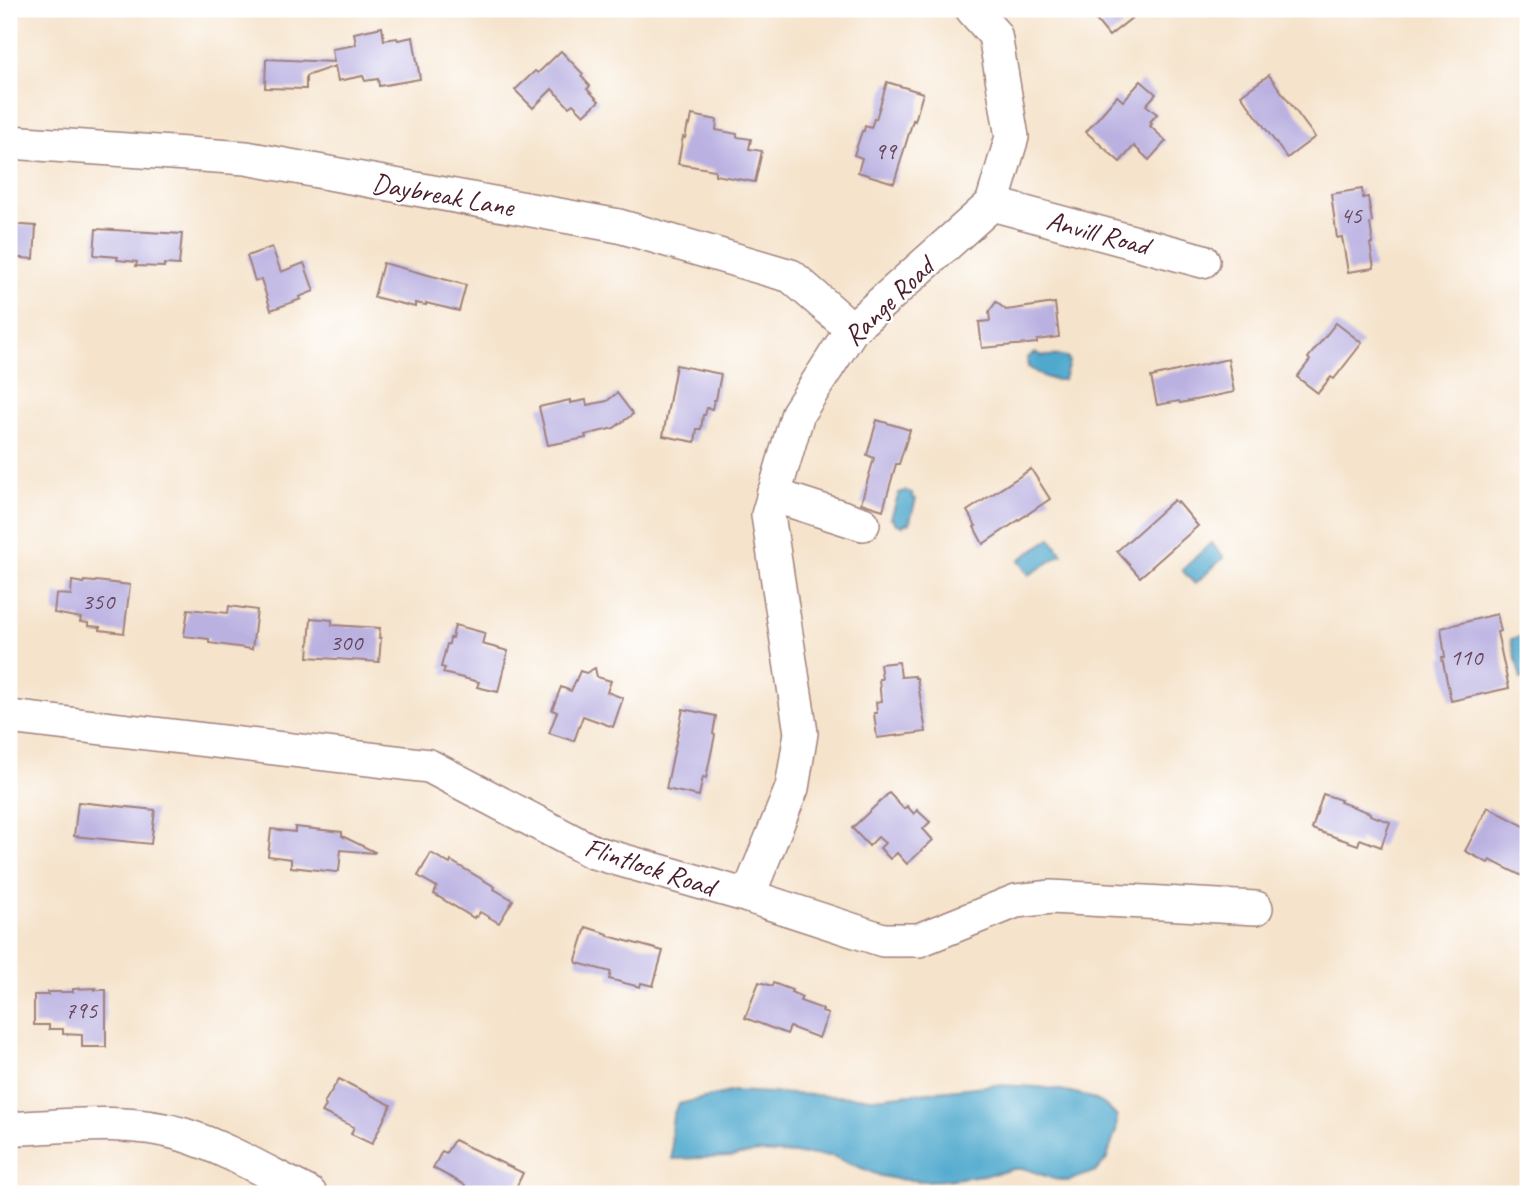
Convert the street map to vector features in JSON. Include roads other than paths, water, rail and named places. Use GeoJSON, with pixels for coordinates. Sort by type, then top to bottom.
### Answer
{"type":"FeatureCollection","features":[{"type":"Feature","properties":{"kind":"street"},"geometry":{"type":"LineString","coordinates":[[972,9],[995,35],[1012,137],[992,204]]}},
{"type":"Feature","properties":{"kind":"street","name":"Daybreak Lane"},"geometry":{"type":"LineString","coordinates":[[9,142],[246,158],[619,226],[791,276],[852,329]]}},
{"type":"Feature","properties":{"kind":"street","name":"Anvill Road"},"geometry":{"type":"LineString","coordinates":[[992,204],[1203,261]]}},
{"type":"Feature","properties":{"kind":"street","name":"Range Road"},"geometry":{"type":"LineString","coordinates":[[748,896],[792,788],[801,733],[768,515],[797,413],[852,329],[992,204]]}},
{"type":"Feature","properties":{"kind":"street"},"geometry":{"type":"LineString","coordinates":[[773,495],[863,524]]}},
{"type":"Feature","properties":{"kind":"street","name":"Flintlock Road"},"geometry":{"type":"LineString","coordinates":[[9,717],[429,766],[593,852],[748,896],[883,940],[919,940],[1016,901],[1051,897],[1256,908]]}},
{"type":"Feature","properties":{"kind":"street"},"geometry":{"type":"LineString","coordinates":[[9,1129],[102,1124],[161,1130],[215,1147],[310,1194]]}},
{"type":"Feature","properties":{"kind":"water"},"geometry":{"type":"Polygon","coordinates":[[[1036,353],[1068,358],[1064,379],[1050,379],[1028,367],[1027,358],[1036,353]]]}},
{"type":"Feature","properties":{"kind":"water"},"geometry":{"type":"Polygon","coordinates":[[[899,493],[912,493],[916,499],[909,524],[903,526],[891,518],[899,493]]]}},
{"type":"Feature","properties":{"kind":"water"},"geometry":{"type":"Polygon","coordinates":[[[1051,538],[1062,554],[1029,575],[1019,560],[1051,538]]]}},
{"type":"Feature","properties":{"kind":"water"},"geometry":{"type":"Polygon","coordinates":[[[1211,543],[1224,557],[1195,584],[1182,570],[1211,543]]]}},
{"type":"Feature","properties":{"kind":"water"},"geometry":{"type":"Polygon","coordinates":[[[1528,635],[1528,677],[1521,679],[1511,639],[1528,635]]]}},
{"type":"Feature","properties":{"kind":"water"},"geometry":{"type":"Polygon","coordinates":[[[993,1085],[1066,1091],[1081,1094],[1105,1105],[1117,1117],[1116,1131],[1106,1160],[1096,1171],[1068,1181],[1026,1169],[1013,1169],[924,1181],[881,1176],[832,1156],[758,1152],[730,1157],[672,1159],[672,1123],[679,1104],[734,1091],[874,1098],[993,1085]]]}}]}
